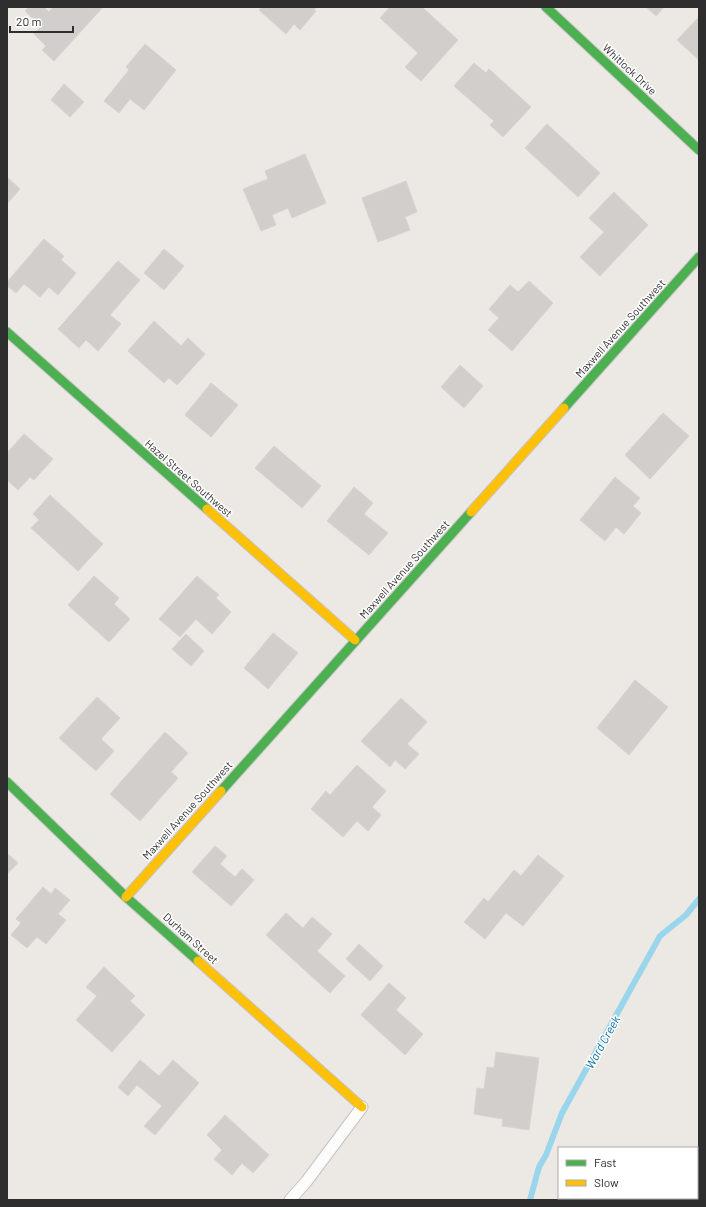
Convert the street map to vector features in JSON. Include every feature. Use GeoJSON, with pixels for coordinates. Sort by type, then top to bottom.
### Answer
{"type":"FeatureCollection","features":[{"type":"Feature","properties":{"kind":"street","name":"Whitlock Drive"},"geometry":{"type":"LineString","coordinates":[[546,7],[699,150]]}},
{"type":"Feature","properties":{"kind":"street","name":"Maxwell Avenue Southwest"},"geometry":{"type":"LineString","coordinates":[[126,896],[699,257]]}},
{"type":"Feature","properties":{"kind":"street","name":"Hazel Street Southwest"},"geometry":{"type":"LineString","coordinates":[[7,332],[355,640]]}},
{"type":"Feature","properties":{"kind":"street","name":"Durham Street"},"geometry":{"type":"LineString","coordinates":[[7,782],[126,896],[362,1107]]}},
{"type":"Feature","properties":{"kind":"lane"},"geometry":{"type":"LineString","coordinates":[[290,1200],[306,1182],[362,1107]]}},
{"type":"Feature","properties":{"kind":"building"},"geometry":{"type":"Polygon","coordinates":[[[29,7],[44,7],[49,12],[53,7],[103,7],[54,61],[42,50],[46,46],[34,34],[41,26],[25,11],[29,7]]]}},
{"type":"Feature","properties":{"kind":"building"},"geometry":{"type":"Polygon","coordinates":[[[262,7],[316,7],[314,10],[316,11],[300,30],[294,24],[286,34],[259,10],[262,7]]]}},
{"type":"Feature","properties":{"kind":"building"},"geometry":{"type":"Polygon","coordinates":[[[390,7],[422,7],[458,40],[421,81],[405,67],[418,53],[380,18],[390,7]]]}},
{"type":"Feature","properties":{"kind":"building"},"geometry":{"type":"Polygon","coordinates":[[[646,7],[664,7],[656,16],[646,7]]]}},
{"type":"Feature","properties":{"kind":"building"},"geometry":{"type":"Polygon","coordinates":[[[699,17],[699,60],[677,40],[699,17]]]}},
{"type":"Feature","properties":{"kind":"building"},"geometry":{"type":"Polygon","coordinates":[[[145,44],[176,70],[144,110],[130,99],[119,113],[104,101],[129,70],[126,67],[145,44]]]}},
{"type":"Feature","properties":{"kind":"building"},"geometry":{"type":"Polygon","coordinates":[[[474,63],[486,73],[489,69],[531,107],[503,137],[490,125],[494,121],[454,86],[474,63]]]}},
{"type":"Feature","properties":{"kind":"building"},"geometry":{"type":"Polygon","coordinates":[[[64,84],[84,102],[70,117],[51,100],[64,84]]]}},
{"type":"Feature","properties":{"kind":"building"},"geometry":{"type":"Polygon","coordinates":[[[547,124],[600,173],[578,197],[525,148],[547,124]]]}},
{"type":"Feature","properties":{"kind":"building"},"geometry":{"type":"Polygon","coordinates":[[[305,154],[326,203],[292,218],[288,208],[272,215],[276,225],[261,231],[243,189],[268,179],[265,171],[305,154]]]}},
{"type":"Feature","properties":{"kind":"building"},"geometry":{"type":"Polygon","coordinates":[[[7,177],[20,189],[7,204],[7,177]]]}},
{"type":"Feature","properties":{"kind":"building"},"geometry":{"type":"Polygon","coordinates":[[[406,181],[417,212],[405,217],[410,230],[378,242],[362,198],[406,181]]]}},
{"type":"Feature","properties":{"kind":"building"},"geometry":{"type":"Polygon","coordinates":[[[614,192],[648,225],[600,276],[580,257],[604,232],[589,218],[614,192]]]}},
{"type":"Feature","properties":{"kind":"building"},"geometry":{"type":"Polygon","coordinates":[[[44,239],[64,256],[61,260],[76,273],[58,295],[49,287],[40,297],[24,284],[16,293],[7,286],[7,282],[44,239]]]}},
{"type":"Feature","properties":{"kind":"building"},"geometry":{"type":"Polygon","coordinates":[[[164,249],[184,266],[164,290],[144,273],[164,249]]]}},
{"type":"Feature","properties":{"kind":"building"},"geometry":{"type":"Polygon","coordinates":[[[118,261],[140,280],[110,315],[121,324],[98,351],[86,340],[79,348],[58,329],[118,261]]]}},
{"type":"Feature","properties":{"kind":"building"},"geometry":{"type":"Polygon","coordinates":[[[529,281],[553,303],[512,351],[488,330],[499,318],[489,309],[510,285],[518,292],[529,281]]]}},
{"type":"Feature","properties":{"kind":"building"},"geometry":{"type":"Polygon","coordinates":[[[154,321],[181,346],[188,338],[205,354],[177,385],[169,378],[164,383],[128,351],[154,321]]]}},
{"type":"Feature","properties":{"kind":"building"},"geometry":{"type":"Polygon","coordinates":[[[460,365],[483,386],[464,408],[441,387],[460,365]]]}},
{"type":"Feature","properties":{"kind":"building"},"geometry":{"type":"Polygon","coordinates":[[[211,383],[238,405],[211,437],[185,415],[211,383]]]}},
{"type":"Feature","properties":{"kind":"building"},"geometry":{"type":"Polygon","coordinates":[[[663,413],[689,436],[650,479],[625,455],[663,413]]]}},
{"type":"Feature","properties":{"kind":"building"},"geometry":{"type":"Polygon","coordinates":[[[24,434],[53,459],[34,480],[30,477],[18,490],[7,480],[7,453],[24,434]]]}},
{"type":"Feature","properties":{"kind":"building"},"geometry":{"type":"Polygon","coordinates":[[[274,446],[321,486],[302,508],[255,468],[274,446]]]}},
{"type":"Feature","properties":{"kind":"building"},"geometry":{"type":"Polygon","coordinates":[[[615,477],[640,498],[633,506],[641,513],[624,534],[616,527],[605,541],[580,520],[615,477]]]}},
{"type":"Feature","properties":{"kind":"building"},"geometry":{"type":"Polygon","coordinates":[[[354,487],[373,503],[364,514],[388,533],[369,555],[327,521],[354,487]]]}},
{"type":"Feature","properties":{"kind":"building"},"geometry":{"type":"Polygon","coordinates":[[[50,495],[103,544],[78,571],[31,528],[39,520],[33,514],[50,495]]]}},
{"type":"Feature","properties":{"kind":"building"},"geometry":{"type":"Polygon","coordinates":[[[94,576],[119,598],[114,604],[130,619],[109,642],[68,605],[94,576]]]}},
{"type":"Feature","properties":{"kind":"building"},"geometry":{"type":"Polygon","coordinates":[[[197,576],[219,595],[216,598],[231,612],[212,634],[196,619],[180,637],[159,619],[197,576]]]}},
{"type":"Feature","properties":{"kind":"building"},"geometry":{"type":"Polygon","coordinates":[[[273,633],[298,653],[268,689],[244,668],[273,633]]]}},
{"type":"Feature","properties":{"kind":"building"},"geometry":{"type":"Polygon","coordinates":[[[186,634],[204,651],[191,666],[172,649],[186,634]]]}},
{"type":"Feature","properties":{"kind":"building"},"geometry":{"type":"Polygon","coordinates":[[[635,680],[668,707],[629,755],[597,728],[635,680]]]}},
{"type":"Feature","properties":{"kind":"building"},"geometry":{"type":"Polygon","coordinates":[[[97,697],[120,718],[101,739],[114,751],[96,771],[59,738],[97,697]]]}},
{"type":"Feature","properties":{"kind":"building"},"geometry":{"type":"Polygon","coordinates":[[[401,698],[427,722],[407,744],[419,754],[405,769],[395,760],[390,767],[361,741],[401,698]]]}},
{"type":"Feature","properties":{"kind":"building"},"geometry":{"type":"Polygon","coordinates":[[[165,732],[188,753],[171,772],[178,778],[140,821],[110,794],[165,732]]]}},
{"type":"Feature","properties":{"kind":"building"},"geometry":{"type":"Polygon","coordinates":[[[357,765],[386,791],[372,807],[381,815],[368,831],[357,821],[343,837],[311,809],[326,791],[330,795],[357,765]]]}},
{"type":"Feature","properties":{"kind":"building"},"geometry":{"type":"Polygon","coordinates":[[[215,846],[227,856],[220,864],[235,877],[242,869],[254,880],[231,906],[192,872],[215,846]]]}},
{"type":"Feature","properties":{"kind":"building"},"geometry":{"type":"Polygon","coordinates":[[[7,853],[18,863],[7,874],[7,853]]]}},
{"type":"Feature","properties":{"kind":"building"},"geometry":{"type":"Polygon","coordinates":[[[538,855],[564,876],[523,926],[506,913],[485,939],[464,922],[484,898],[488,902],[514,870],[521,876],[538,855]]]}},
{"type":"Feature","properties":{"kind":"building"},"geometry":{"type":"Polygon","coordinates":[[[43,887],[51,894],[55,888],[70,900],[58,914],[66,920],[46,944],[37,937],[27,948],[11,935],[21,923],[16,919],[43,887]]]}},
{"type":"Feature","properties":{"kind":"building"},"geometry":{"type":"Polygon","coordinates":[[[286,913],[303,928],[312,917],[332,934],[317,951],[345,976],[330,993],[266,935],[286,913]]]}},
{"type":"Feature","properties":{"kind":"building"},"geometry":{"type":"Polygon","coordinates":[[[359,944],[383,966],[370,981],[346,959],[359,944]]]}},
{"type":"Feature","properties":{"kind":"building"},"geometry":{"type":"Polygon","coordinates":[[[104,967],[135,996],[130,1001],[145,1015],[112,1052],[76,1020],[97,996],[86,987],[104,967]]]}},
{"type":"Feature","properties":{"kind":"building"},"geometry":{"type":"Polygon","coordinates":[[[389,983],[406,998],[396,1010],[423,1034],[405,1055],[361,1015],[389,983]]]}},
{"type":"Feature","properties":{"kind":"building"},"geometry":{"type":"Polygon","coordinates":[[[496,1052],[539,1058],[529,1130],[502,1126],[503,1119],[474,1114],[477,1088],[484,1089],[487,1067],[494,1068],[496,1052]]]}},
{"type":"Feature","properties":{"kind":"building"},"geometry":{"type":"Polygon","coordinates":[[[140,1060],[159,1076],[173,1060],[199,1083],[155,1135],[144,1126],[162,1106],[137,1085],[128,1096],[118,1087],[140,1060]]]}},
{"type":"Feature","properties":{"kind":"building"},"geometry":{"type":"Polygon","coordinates":[[[225,1115],[269,1155],[253,1173],[242,1163],[232,1175],[214,1159],[222,1150],[207,1135],[225,1115]]]}},
{"type":"Feature","properties":{"kind":"waterway","name":"Ward Creek"},"geometry":{"type":"LineString","coordinates":[[530,1200],[539,1167],[546,1155],[562,1113],[660,936],[686,915],[699,899]]}},
{"type":"Feature","properties":{"kind":"traffic: fast"},"geometry":{"type":"LineString","coordinates":[[546,7],[699,150]]}},
{"type":"Feature","properties":{"kind":"traffic: fast"},"geometry":{"type":"LineString","coordinates":[[564,408],[699,257]]}},
{"type":"Feature","properties":{"kind":"traffic: fast"},"geometry":{"type":"LineString","coordinates":[[7,332],[207,509]]}},
{"type":"Feature","properties":{"kind":"traffic: fast"},"geometry":{"type":"LineString","coordinates":[[221,791],[471,512]]}},
{"type":"Feature","properties":{"kind":"traffic: fast"},"geometry":{"type":"LineString","coordinates":[[7,782],[126,897],[198,961]]}},
{"type":"Feature","properties":{"kind":"traffic: slow"},"geometry":{"type":"LineString","coordinates":[[471,512],[564,408]]}},
{"type":"Feature","properties":{"kind":"traffic: slow"},"geometry":{"type":"LineString","coordinates":[[207,509],[355,640]]}},
{"type":"Feature","properties":{"kind":"traffic: slow"},"geometry":{"type":"LineString","coordinates":[[126,897],[221,791]]}},
{"type":"Feature","properties":{"kind":"traffic: slow"},"geometry":{"type":"LineString","coordinates":[[198,961],[362,1107]]}}]}
